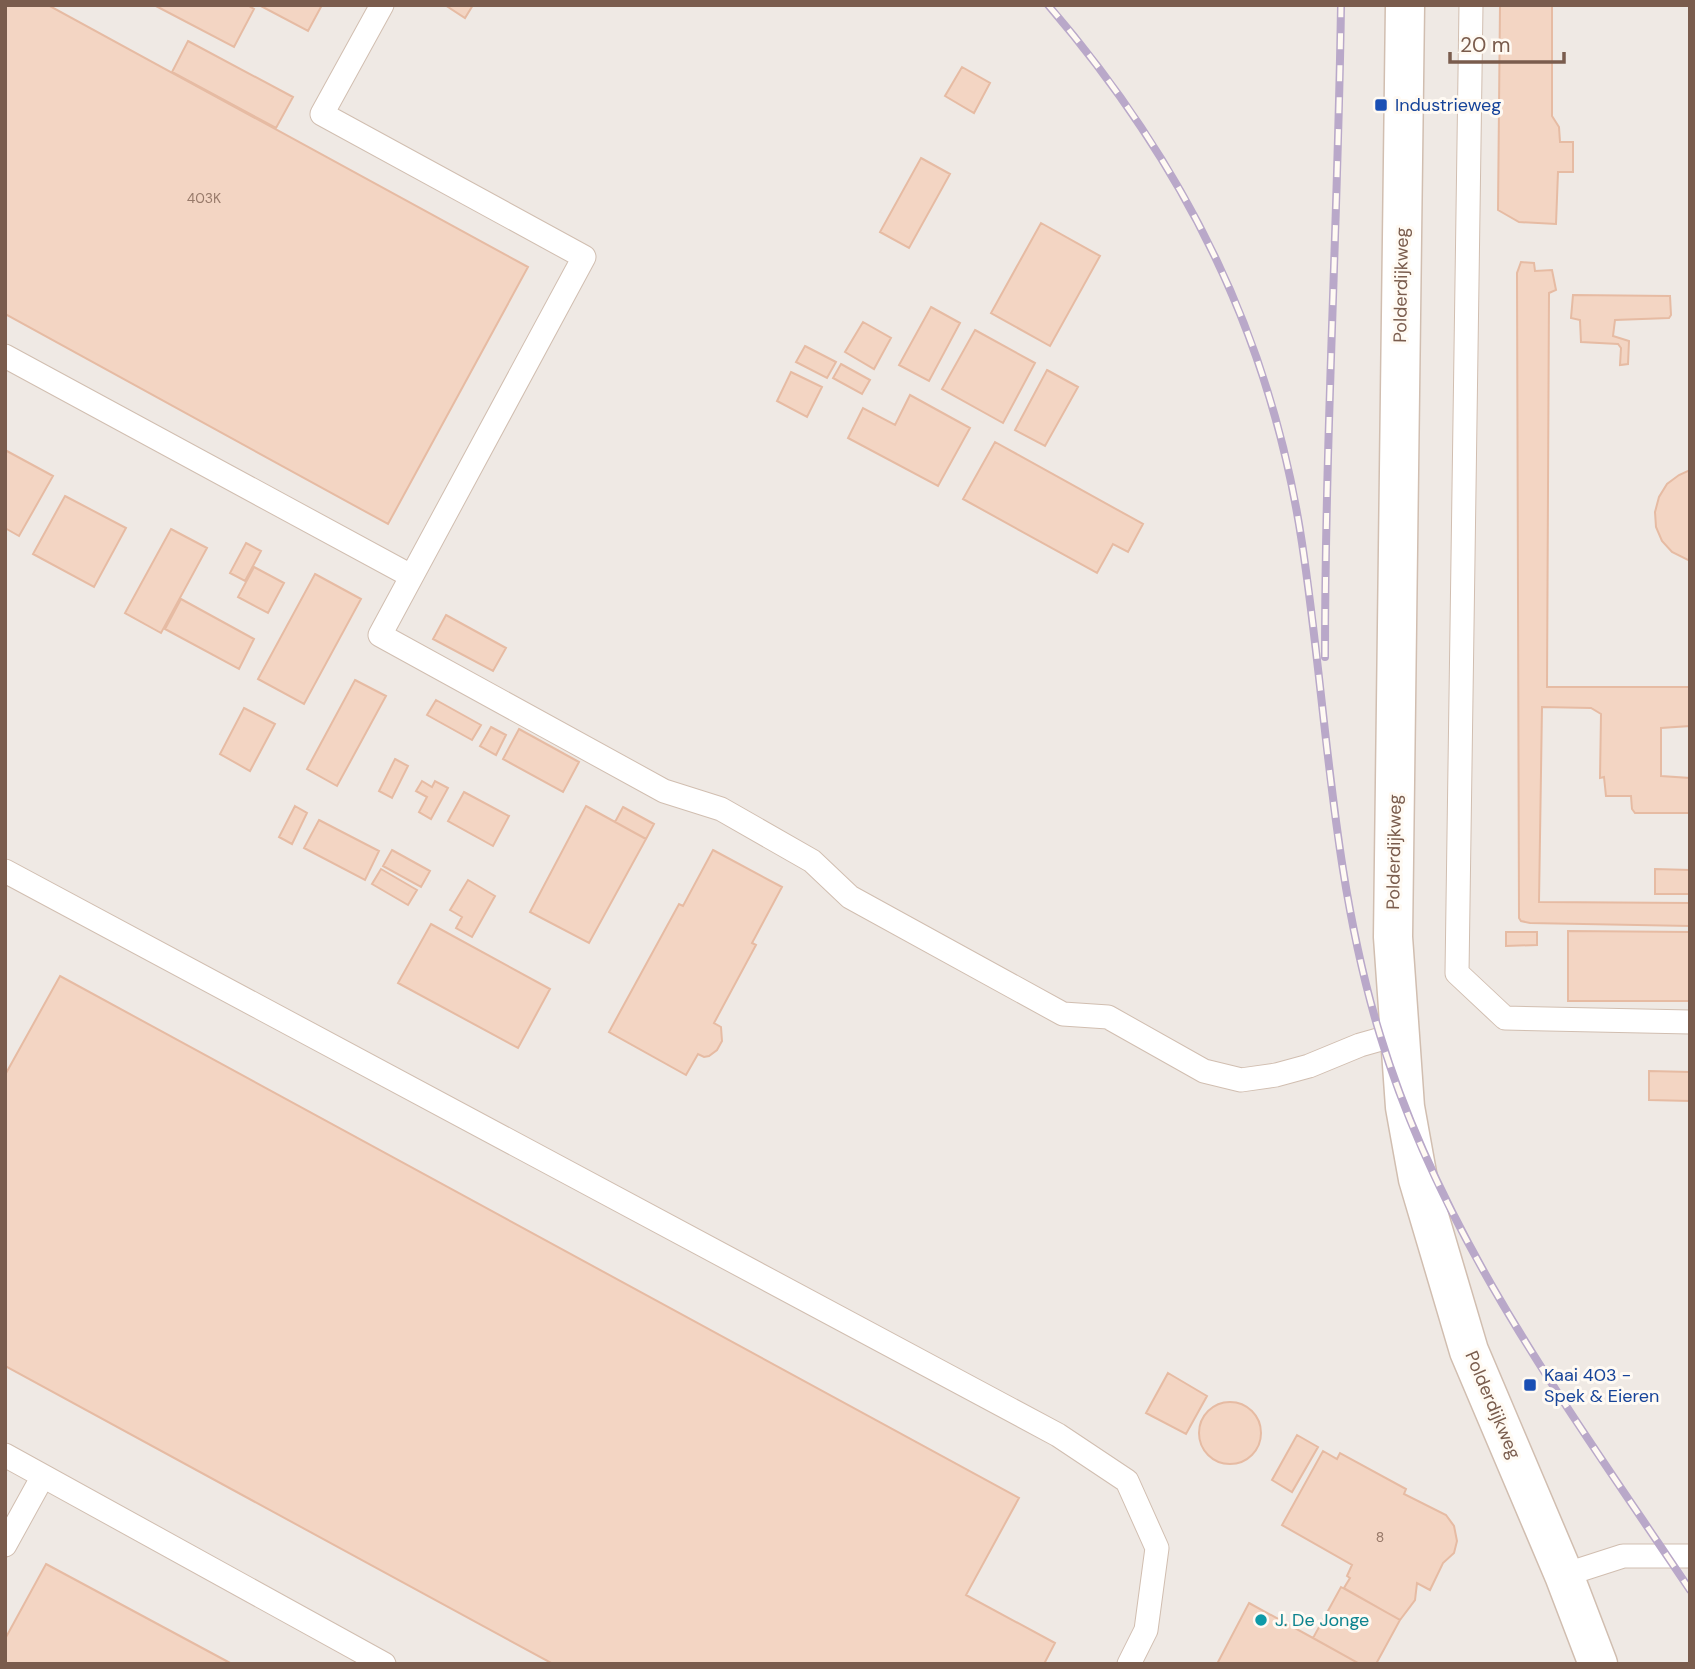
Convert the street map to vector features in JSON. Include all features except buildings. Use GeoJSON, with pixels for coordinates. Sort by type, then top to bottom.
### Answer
{"type":"FeatureCollection","features":[{"type":"Feature","properties":{"kind":"street","name":"Polderdijkweg"},"geometry":{"type":"LineString","coordinates":[[1405,5],[1393,937],[1405,1107],[1415,1168],[1465,1337],[1598,1664]]}},
{"type":"Feature","properties":{"kind":"lane"},"geometry":{"type":"LineString","coordinates":[[382,5],[322,114],[584,257],[380,635],[664,791],[721,809],[812,861],[850,897],[1063,1014],[1108,1017],[1204,1071],[1241,1080],[1287,1072],[1360,1045],[1399,1034]]}},
{"type":"Feature","properties":{"kind":"lane"},"geometry":{"type":"LineString","coordinates":[[1471,5],[1457,973],[1505,1017],[1690,1022]]}},
{"type":"Feature","properties":{"kind":"lane"},"geometry":{"type":"LineString","coordinates":[[5,356],[411,576]]}},
{"type":"Feature","properties":{"kind":"lane"},"geometry":{"type":"LineString","coordinates":[[5,871],[1046,1428],[1128,1481],[1157,1548],[1146,1630],[1129,1664]]}},
{"type":"Feature","properties":{"kind":"lane"},"geometry":{"type":"LineString","coordinates":[[5,1455],[384,1664]]}},
{"type":"Feature","properties":{"kind":"lane"},"geometry":{"type":"LineString","coordinates":[[5,1545],[43,1476]]}},
{"type":"Feature","properties":{"kind":"lane"},"geometry":{"type":"LineString","coordinates":[[1564,1575],[1623,1556],[1690,1556]]}},
{"type":"Feature","properties":{"kind":"shaded area"},"geometry":{"type":"Polygon","coordinates":[[[5,5],[1690,5],[1690,1664],[5,1664],[5,5]]]}},
{"type":"Feature","properties":{"kind":"railway"},"geometry":{"type":"LineString","coordinates":[[1048,5],[1097,65],[1141,127],[1180,190],[1244,323],[1268,394],[1288,467],[1302,543],[1340,853],[1351,914],[1380,1035],[1406,1111],[1438,1184],[1474,1255],[1514,1324],[1690,1590]]}},
{"type":"Feature","properties":{"kind":"railway"},"geometry":{"type":"LineString","coordinates":[[1325,657],[1341,5]]}},
{"type":"Feature","properties":{"kind":"place","name":"Industrieweg"},"geometry":{"type":"Point","coordinates":[1381,105]}},
{"type":"Feature","properties":{"kind":"place","name":"Kaai 403 - Spek & Eieren"},"geometry":{"type":"Point","coordinates":[1530,1385]}},
{"type":"Feature","properties":{"kind":"place","name":"J. De Jonge"},"geometry":{"type":"Point","coordinates":[1261,1620]}}]}
